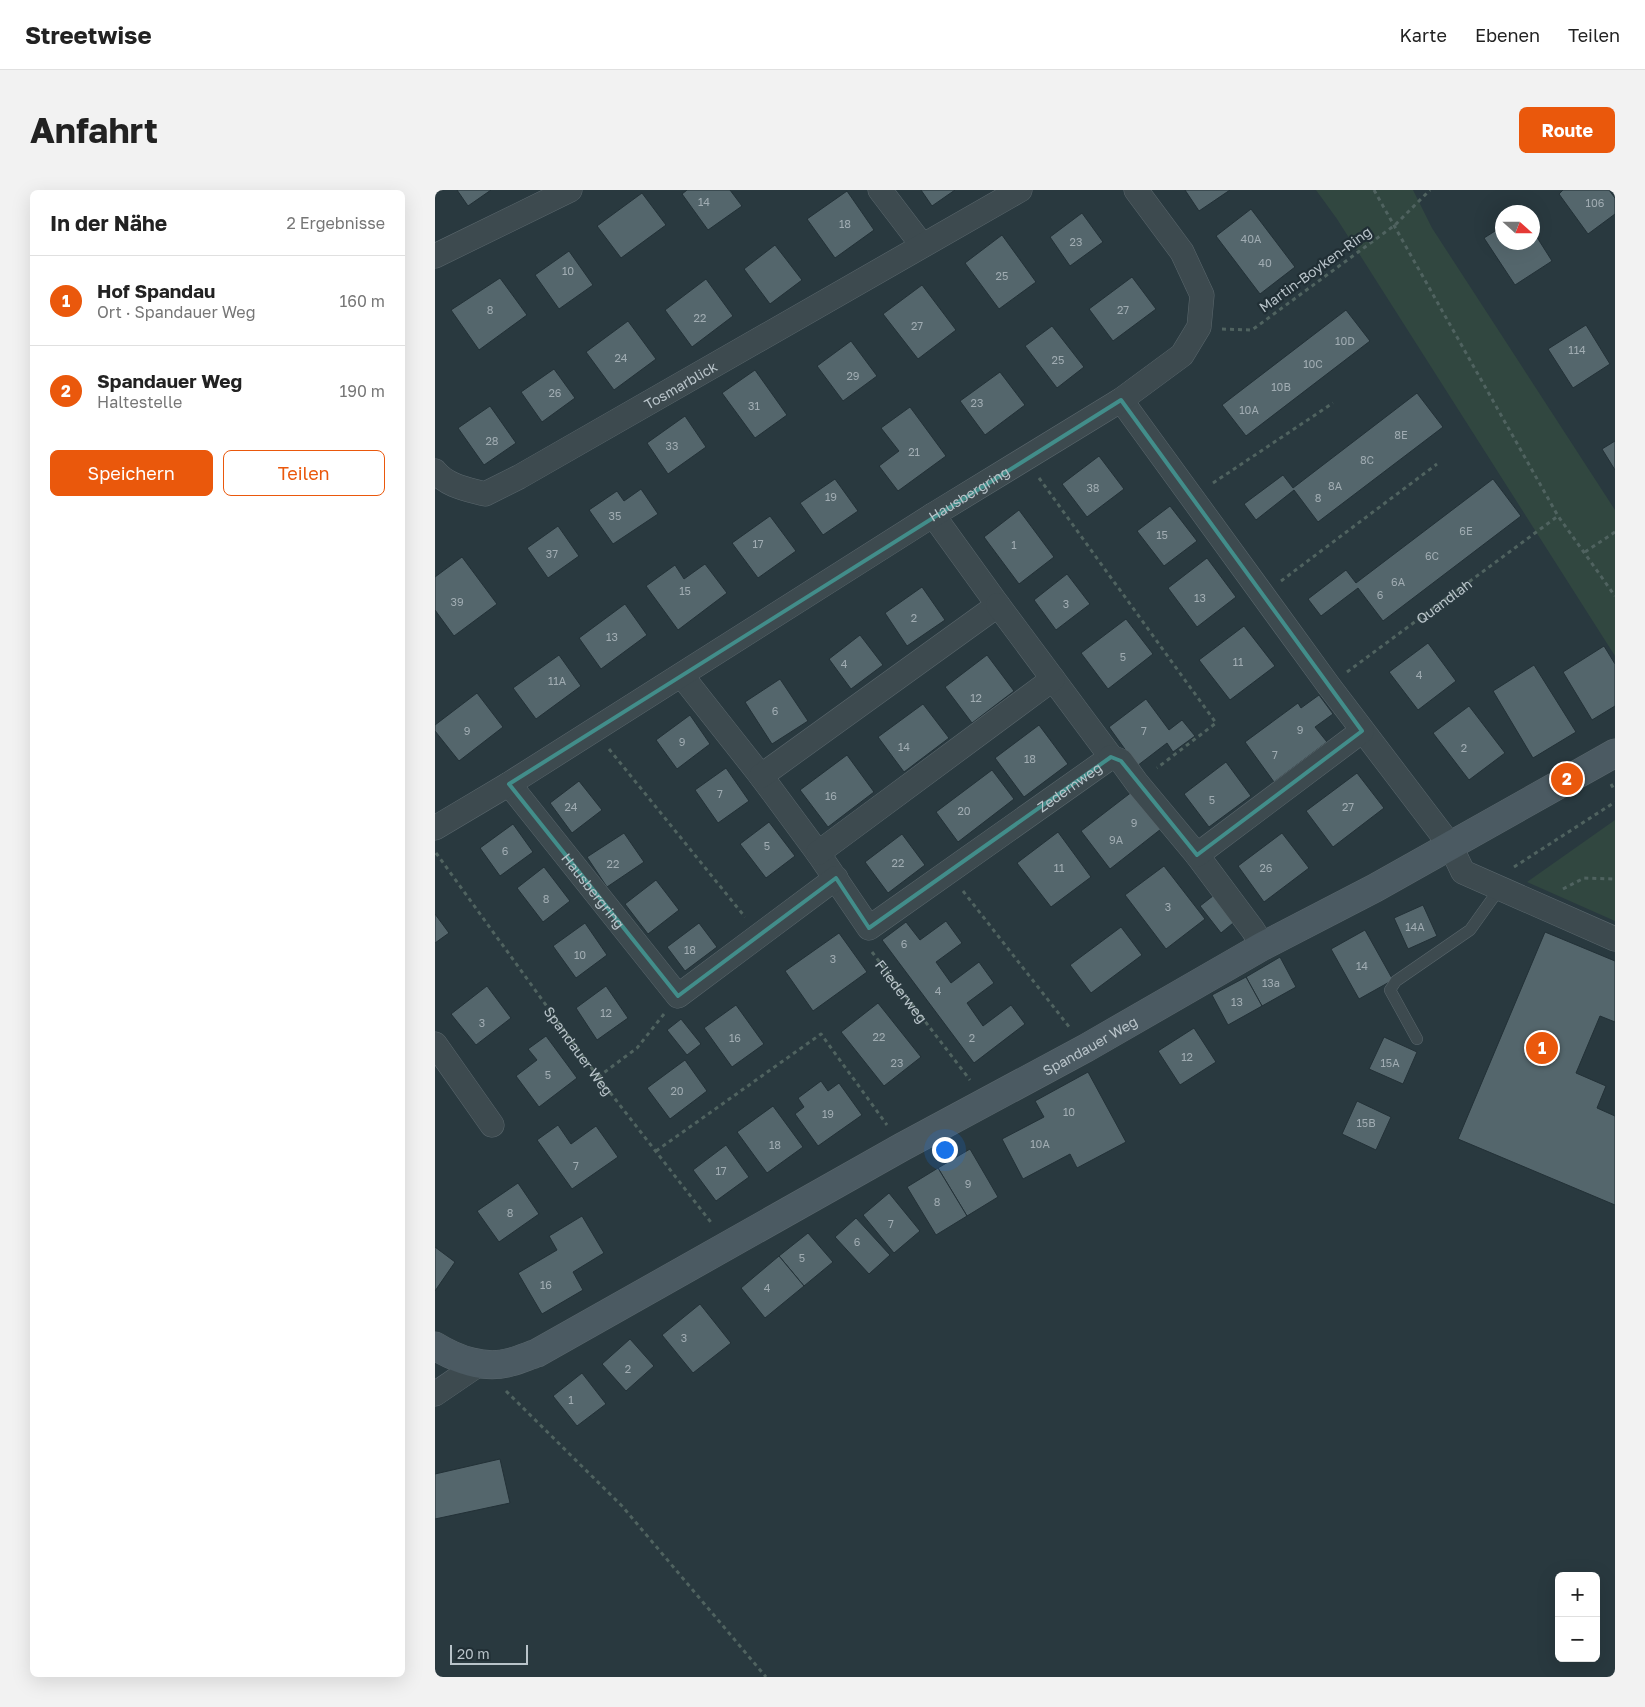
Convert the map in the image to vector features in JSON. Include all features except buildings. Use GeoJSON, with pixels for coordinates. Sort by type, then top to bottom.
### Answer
{"type":"FeatureCollection","features":[{"type":"Feature","properties":{"kind":"street"},"geometry":{"type":"LineString","coordinates":[[435,256],[570,190]]}},
{"type":"Feature","properties":{"kind":"street"},"geometry":{"type":"LineString","coordinates":[[880,190],[922,245]]}},
{"type":"Feature","properties":{"kind":"street","name":"Tosmarblick"},"geometry":{"type":"LineString","coordinates":[[435,471],[440,477],[458,487],[485,494],[527,472],[1020,190]]}},
{"type":"Feature","properties":{"kind":"street","name":"Hausbergring"},"geometry":{"type":"LineString","coordinates":[[438,822],[509,784],[682,676],[1024,458],[1121,400],[1183,355],[1199,327],[1202,295],[1182,252],[1135,190]]}},
{"type":"Feature","properties":{"kind":"street"},"geometry":{"type":"LineString","coordinates":[[1121,400],[1329,686],[1450,845],[1463,872],[1615,940]]}},
{"type":"Feature","properties":{"kind":"street","name":"Zedernweg"},"geometry":{"type":"LineString","coordinates":[[869,928],[947,871],[1111,757],[933,516]]}},
{"type":"Feature","properties":{"kind":"street"},"geometry":{"type":"LineString","coordinates":[[761,776],[998,605]]}},
{"type":"Feature","properties":{"kind":"street"},"geometry":{"type":"LineString","coordinates":[[682,676],[761,776],[836,878],[869,928]]}},
{"type":"Feature","properties":{"kind":"street"},"geometry":{"type":"LineString","coordinates":[[818,853],[1053,679]]}},
{"type":"Feature","properties":{"kind":"street"},"geometry":{"type":"LineString","coordinates":[[1197,855],[1363,731]]}},
{"type":"Feature","properties":{"kind":"street","name":"Spandauer Weg"},"geometry":{"type":"LineString","coordinates":[[435,1346],[451,1356],[479,1364],[508,1363],[537,1353],[903,1147],[1086,1048],[1263,946],[1375,888],[1615,753]]}},
{"type":"Feature","properties":{"kind":"street"},"geometry":{"type":"LineString","coordinates":[[1111,757],[1121,761],[1197,855],[1263,946]]}},
{"type":"Feature","properties":{"kind":"street","name":"Hausbergring"},"geometry":{"type":"LineString","coordinates":[[509,784],[678,996]]}},
{"type":"Feature","properties":{"kind":"street"},"geometry":{"type":"LineString","coordinates":[[678,996],[836,878]]}},
{"type":"Feature","properties":{"kind":"street"},"geometry":{"type":"LineString","coordinates":[[435,1044],[492,1125]]}},
{"type":"Feature","properties":{"kind":"street"},"geometry":{"type":"LineString","coordinates":[[435,1394],[479,1364]]}},
{"type":"Feature","properties":{"kind":"lane"},"geometry":{"type":"LineString","coordinates":[[1417,1039],[1390,990],[1396,981],[1470,930],[1494,886]]}},
{"type":"Feature","properties":{"kind":"path"},"geometry":{"type":"LineString","coordinates":[[1374,190],[1395,224],[1558,516],[1615,596]]}},
{"type":"Feature","properties":{"kind":"path","name":"Martin-Boyken-Ring"},"geometry":{"type":"LineString","coordinates":[[1199,327],[1252,330],[1395,224],[1430,190]]}},
{"type":"Feature","properties":{"kind":"path"},"geometry":{"type":"LineString","coordinates":[[1193,497],[1333,403]]}},
{"type":"Feature","properties":{"kind":"path"},"geometry":{"type":"LineString","coordinates":[[1024,458],[1216,723],[1137,783]]}},
{"type":"Feature","properties":{"kind":"path"},"geometry":{"type":"LineString","coordinates":[[1263,595],[1437,464]]}},
{"type":"Feature","properties":{"kind":"path","name":"Quandlah"},"geometry":{"type":"LineString","coordinates":[[1329,686],[1558,516]]}},
{"type":"Feature","properties":{"kind":"path"},"geometry":{"type":"LineString","coordinates":[[1585,552],[1615,532]]}},
{"type":"Feature","properties":{"kind":"path"},"geometry":{"type":"LineString","coordinates":[[594,731],[760,935]]}},
{"type":"Feature","properties":{"kind":"path"},"geometry":{"type":"LineString","coordinates":[[1494,886],[1615,802]]}},
{"type":"Feature","properties":{"kind":"path","name":"Spandauer Weg"},"geometry":{"type":"LineString","coordinates":[[435,852],[598,1077],[728,1245]]}},
{"type":"Feature","properties":{"kind":"path"},"geometry":{"type":"LineString","coordinates":[[947,871],[1086,1048]]}},
{"type":"Feature","properties":{"kind":"path"},"geometry":{"type":"LineString","coordinates":[[1535,904],[1584,878],[1615,879]]}},
{"type":"Feature","properties":{"kind":"path","name":"Fliederweg"},"geometry":{"type":"LineString","coordinates":[[869,928],[859,936],[987,1102]]}},
{"type":"Feature","properties":{"kind":"path"},"geometry":{"type":"LineString","coordinates":[[598,1077],[637,1048],[678,996]]}},
{"type":"Feature","properties":{"kind":"path"},"geometry":{"type":"LineString","coordinates":[[657,1151],[821,1034],[903,1147]]}},
{"type":"Feature","properties":{"kind":"path"},"geometry":{"type":"LineString","coordinates":[[479,1364],[622,1506],[766,1677]]}},
{"type":"Feature","properties":{"kind":"highlighted area"},"geometry":{"type":"Polygon","coordinates":[[[1121,400],[1362,731],[1197,855],[1121,761],[1111,757],[869,928],[836,878],[678,996],[509,784],[1121,400]]]}},
{"type":"Feature","properties":{"kind":"green space"},"geometry":{"type":"Polygon","coordinates":[[[1316,190],[1413,190],[1432,228],[1615,510],[1615,656],[1337,219],[1316,190]]]}},
{"type":"Feature","properties":{"kind":"green space"},"geometry":{"type":"Polygon","coordinates":[[[1615,820],[1615,921],[1527,882],[1615,820]]]}},
{"type":"Feature","properties":{"kind":"place","name":"Spandauer Weg"},"geometry":{"type":"Point","coordinates":[1567,779]}},
{"type":"Feature","properties":{"kind":"place","name":"Hof Spandau"},"geometry":{"type":"Point","coordinates":[1542,1048]}}]}
